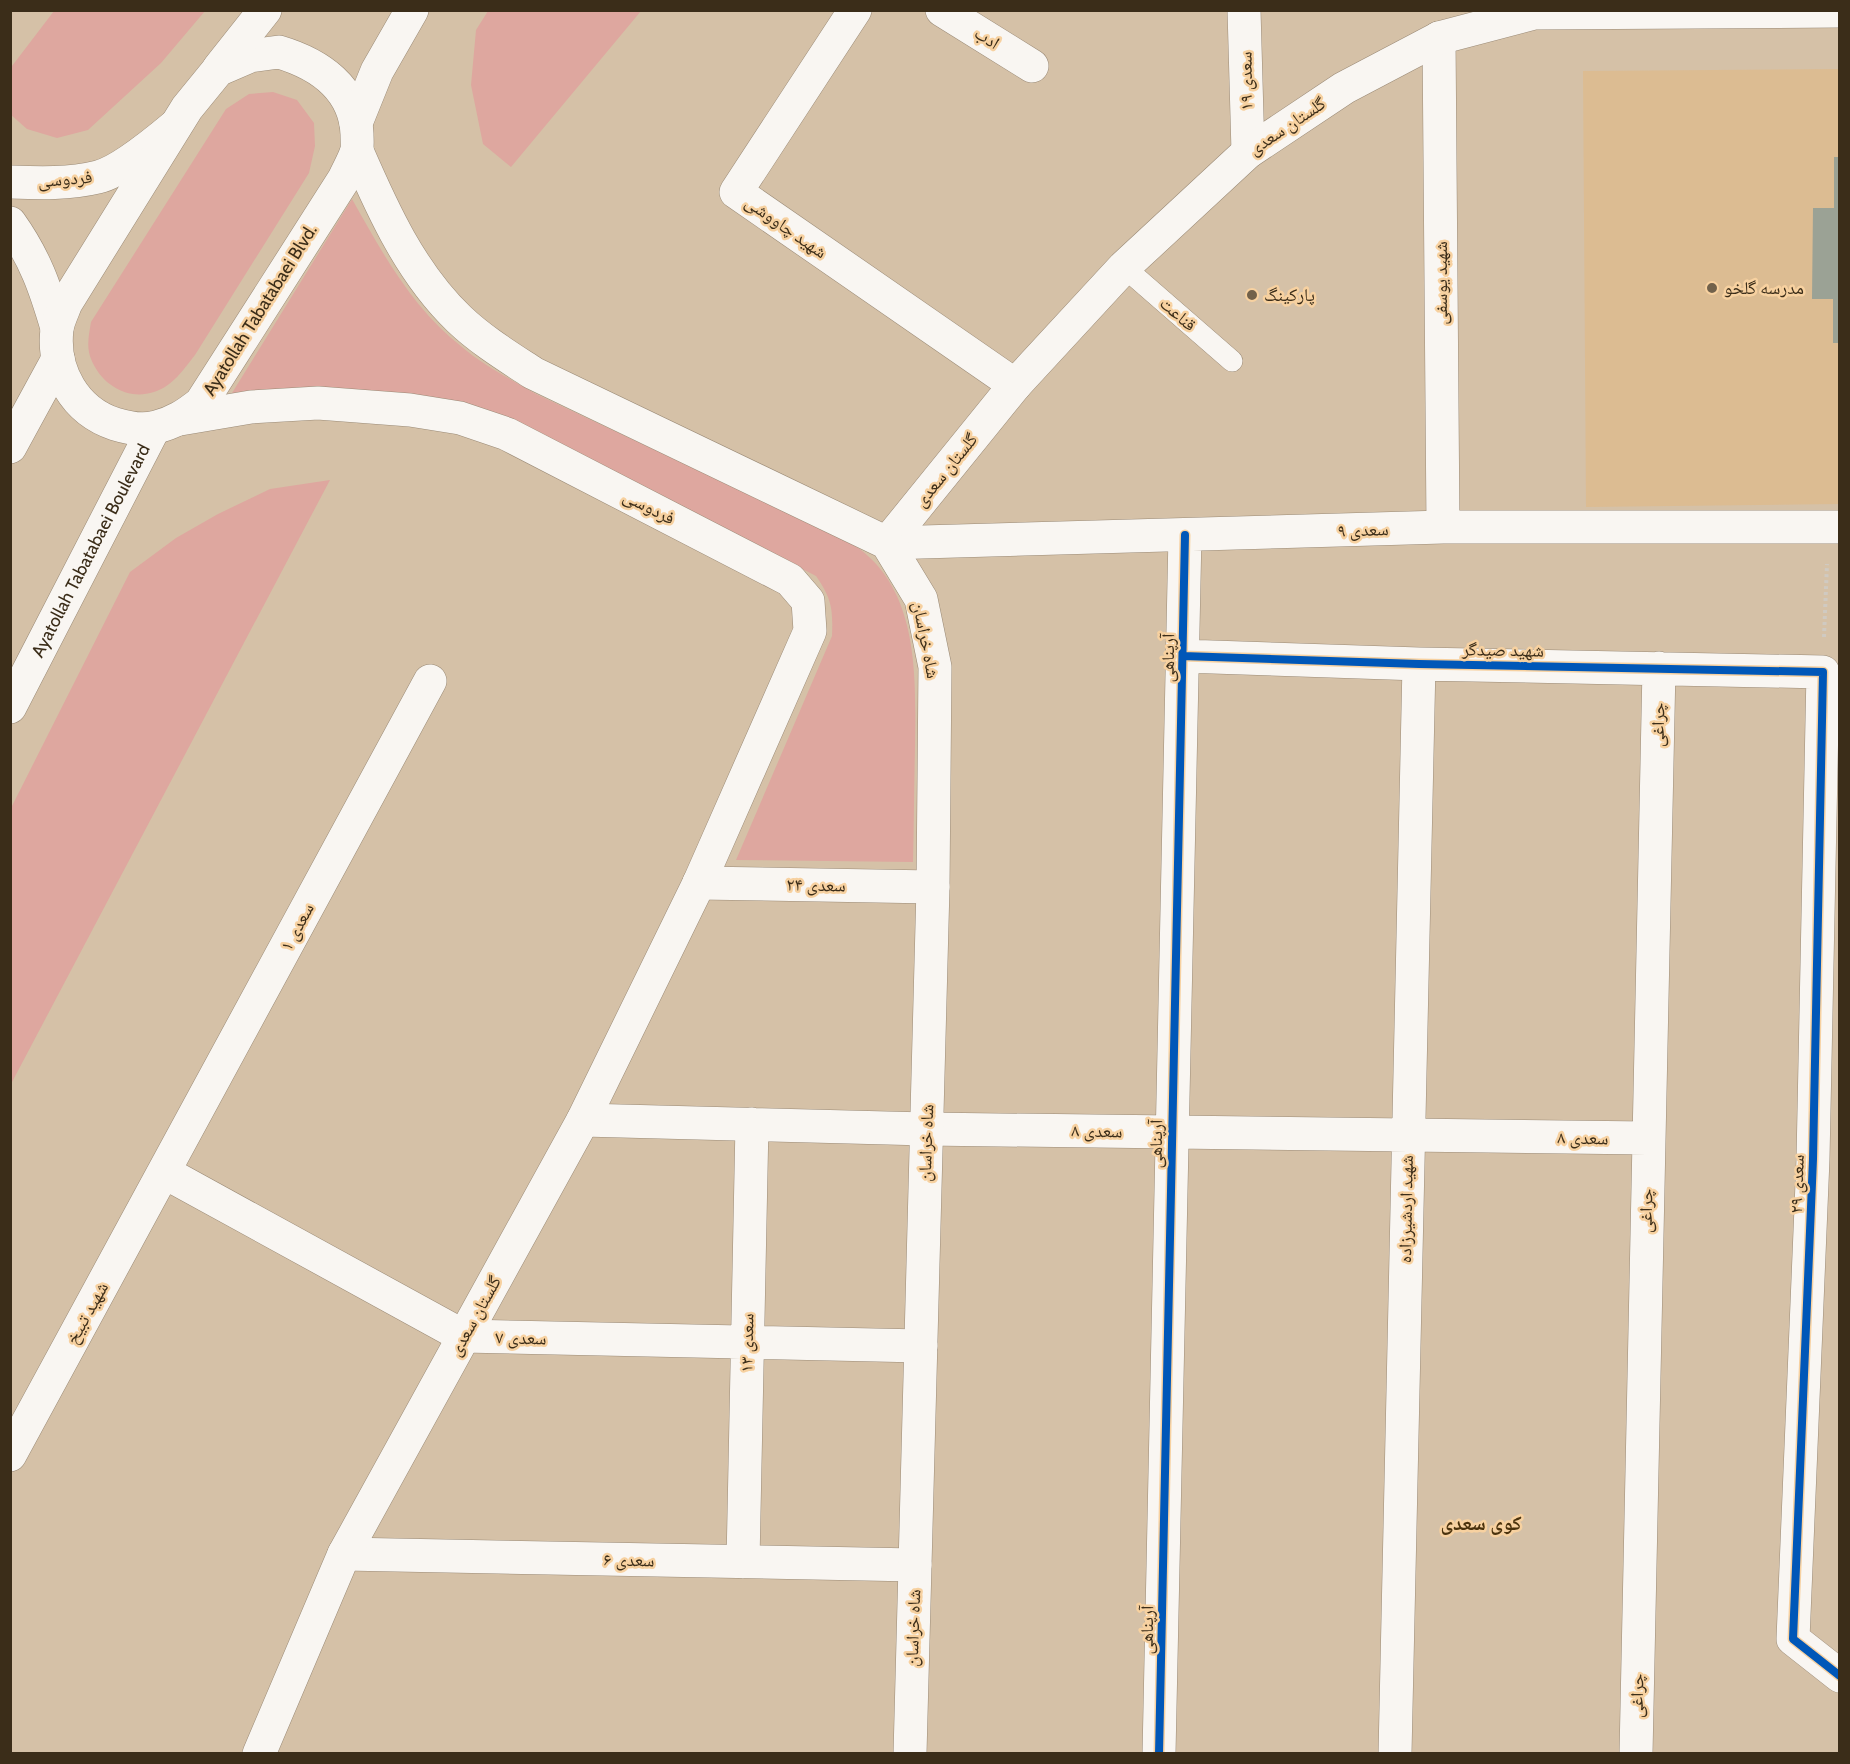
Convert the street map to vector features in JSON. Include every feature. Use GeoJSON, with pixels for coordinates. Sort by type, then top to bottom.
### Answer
{"type":"FeatureCollection","features":[{"type":"Feature","properties":{"kind":"street"},"geometry":{"type":"LineString","coordinates":[[10,447],[57,344],[66,303],[187,108],[265,10]]}},
{"type":"Feature","properties":{"kind":"street"},"geometry":{"type":"LineString","coordinates":[[357,137],[377,71],[412,10]]}},
{"type":"Feature","properties":{"kind":"street","name":"شهید چاووشی"},"geometry":{"type":"LineString","coordinates":[[855,10],[736,192],[1014,385]]}},
{"type":"Feature","properties":{"kind":"street","name":"ادب"},"geometry":{"type":"LineString","coordinates":[[942,10],[1032,66]]}},
{"type":"Feature","properties":{"kind":"street","name":"سعدی ۱۹"},"geometry":{"type":"LineString","coordinates":[[1244,10],[1248,152]]}},
{"type":"Feature","properties":{"kind":"street","name":"گلستان سعدی"},"geometry":{"type":"LineString","coordinates":[[887,543],[1014,385],[1124,267],[1248,152],[1344,88],[1439,38],[1534,13],[1839,11]]}},
{"type":"Feature","properties":{"kind":"street","name":"شهید یوسفی"},"geometry":{"type":"LineString","coordinates":[[1439,38],[1443,527]]}},
{"type":"Feature","properties":{"kind":"street"},"geometry":{"type":"LineString","coordinates":[[218,70],[250,56],[279,52],[301,59],[328,75],[346,96],[357,137],[381,207],[406,252],[432,288],[458,318],[494,348],[532,373],[887,543]]}},
{"type":"Feature","properties":{"kind":"street","name":"فردوسی"},"geometry":{"type":"LineString","coordinates":[[10,182],[54,184],[100,177],[138,155],[176,125]]}},
{"type":"Feature","properties":{"kind":"street","name":"Ayatollah Tabatabaei Blvd."},"geometry":{"type":"LineString","coordinates":[[167,424],[201,403],[344,178],[357,137]]}},
{"type":"Feature","properties":{"kind":"street"},"geometry":{"type":"LineString","coordinates":[[10,223],[27,247],[44,284],[64,382],[80,404],[101,420],[127,428],[167,424]]}},
{"type":"Feature","properties":{"kind":"street","name":"فردوسی"},"geometry":{"type":"LineString","coordinates":[[167,424],[251,407],[318,403],[410,410],[460,418],[507,434],[790,580],[808,601],[810,631],[699,883]]}},
{"type":"Feature","properties":{"kind":"street","name":"Ayatollah Tabatabaei Boulevard"},"geometry":{"type":"LineString","coordinates":[[10,707],[167,424]]}},
{"type":"Feature","properties":{"kind":"street","name":"سعدی ۹"},"geometry":{"type":"LineString","coordinates":[[887,543],[1443,527],[1834,527]]}},
{"type":"Feature","properties":{"kind":"street","name":"آرپناهی"},"geometry":{"type":"LineString","coordinates":[[1159,1754],[1185,535]]}},
{"type":"Feature","properties":{"kind":"street","name":"شاه خراسان"},"geometry":{"type":"LineString","coordinates":[[887,543],[921,599],[935,667],[933,887],[910,1754]]}},
{"type":"Feature","properties":{"kind":"street","name":"شهید صیدگر"},"geometry":{"type":"LineString","coordinates":[[1183,656],[1419,664],[1823,672]]}},
{"type":"Feature","properties":{"kind":"street","name":"شهید اردشیرزاده"},"geometry":{"type":"LineString","coordinates":[[1395,1754],[1419,664]]}},
{"type":"Feature","properties":{"kind":"street","name":"چراغی"},"geometry":{"type":"LineString","coordinates":[[1636,1754],[1647,1138],[1659,668]]}},
{"type":"Feature","properties":{"kind":"street","name":"سعدی ۲۹"},"geometry":{"type":"LineString","coordinates":[[1823,672],[1826,1159],[1793,1639],[1839,1676]]}},
{"type":"Feature","properties":{"kind":"street","name":"سعدی ۱"},"geometry":{"type":"LineString","coordinates":[[164,1172],[430,681]]}},
{"type":"Feature","properties":{"kind":"street","name":"گلستان سعدی"},"geometry":{"type":"LineString","coordinates":[[259,1754],[344,1554],[583,1120],[699,883]]}},
{"type":"Feature","properties":{"kind":"street","name":"سعدی ۲۴"},"geometry":{"type":"LineString","coordinates":[[699,883],[933,887]]}},
{"type":"Feature","properties":{"kind":"street","name":"سعدی ۸"},"geometry":{"type":"LineString","coordinates":[[583,1120],[926,1129],[1647,1138]]}},
{"type":"Feature","properties":{"kind":"street","name":"سعدی ۱۳"},"geometry":{"type":"LineString","coordinates":[[743,1562],[752,1124]]}},
{"type":"Feature","properties":{"kind":"street","name":"سعدی ۷"},"geometry":{"type":"LineString","coordinates":[[164,1172],[463,1336],[921,1346]]}},
{"type":"Feature","properties":{"kind":"street","name":"شهید تبیخ"},"geometry":{"type":"LineString","coordinates":[[10,1455],[164,1172]]}},
{"type":"Feature","properties":{"kind":"street","name":"سعدی ۶"},"geometry":{"type":"LineString","coordinates":[[344,1554],[915,1565]]}},
{"type":"Feature","properties":{"kind":"lane","name":"قناعت"},"geometry":{"type":"LineString","coordinates":[[1124,267],[1232,361]]}},
{"type":"Feature","properties":{"kind":"path"},"geometry":{"type":"LineString","coordinates":[[1823,672],[1834,527]]}},
{"type":"Feature","properties":{"kind":"shaded area"},"geometry":{"type":"Polygon","coordinates":[[[54,11],[205,11],[161,63],[88,130],[57,138],[27,129],[10,114],[12,66],[54,11]]]}},
{"type":"Feature","properties":{"kind":"shaded area"},"geometry":{"type":"Polygon","coordinates":[[[488,11],[641,11],[511,167],[483,144],[471,85],[476,30],[488,11]]]}},
{"type":"Feature","properties":{"kind":"shaded area","name":"مدرسه گلخو"},"geometry":{"type":"Polygon","coordinates":[[[1839,69],[1839,504],[1586,507],[1583,71],[1839,69]]]}},
{"type":"Feature","properties":{"kind":"shaded area"},"geometry":{"type":"Polygon","coordinates":[[[273,92],[297,100],[314,123],[315,146],[309,173],[195,355],[182,372],[167,386],[154,392],[134,394],[116,388],[101,376],[89,354],[91,322],[226,109],[249,94],[273,92]]]}},
{"type":"Feature","properties":{"kind":"shaded area"},"geometry":{"type":"Polygon","coordinates":[[[352,199],[387,260],[413,298],[444,332],[479,360],[536,394],[844,539],[869,557],[887,578],[900,603],[913,660],[915,719],[913,862],[736,860],[832,636],[830,604],[816,576],[512,419],[360,390],[291,388],[232,393],[352,199]]]}},
{"type":"Feature","properties":{"kind":"shaded area"},"geometry":{"type":"Polygon","coordinates":[[[330,480],[11,1084],[11,808],[130,572],[176,538],[218,514],[270,489],[330,480]]]}},
{"type":"Feature","properties":{"kind":"building"},"geometry":{"type":"Polygon","coordinates":[[[1834,157],[1840,157],[1840,343],[1833,343],[1833,299],[1812,299],[1813,208],[1834,208],[1834,157]]]}},
{"type":"Feature","properties":{"kind":"cycle path"},"geometry":{"type":"LineString","coordinates":[[1159,1754],[1185,535]]}},
{"type":"Feature","properties":{"kind":"cycle path"},"geometry":{"type":"LineString","coordinates":[[1183,656],[1419,664],[1823,672],[1813,1159],[1793,1639],[1840,1676]]}},
{"type":"Feature","properties":{"kind":"place","name":"مدرسه گلخو"},"geometry":{"type":"Point","coordinates":[1712,288]}},
{"type":"Feature","properties":{"kind":"place","name":"پارکینگ"},"geometry":{"type":"Point","coordinates":[1252,295]}},
{"type":"Feature","properties":{"kind":"district","name":"کوی سعدی"},"geometry":{"type":"Point","coordinates":[1481,1523]}}]}
